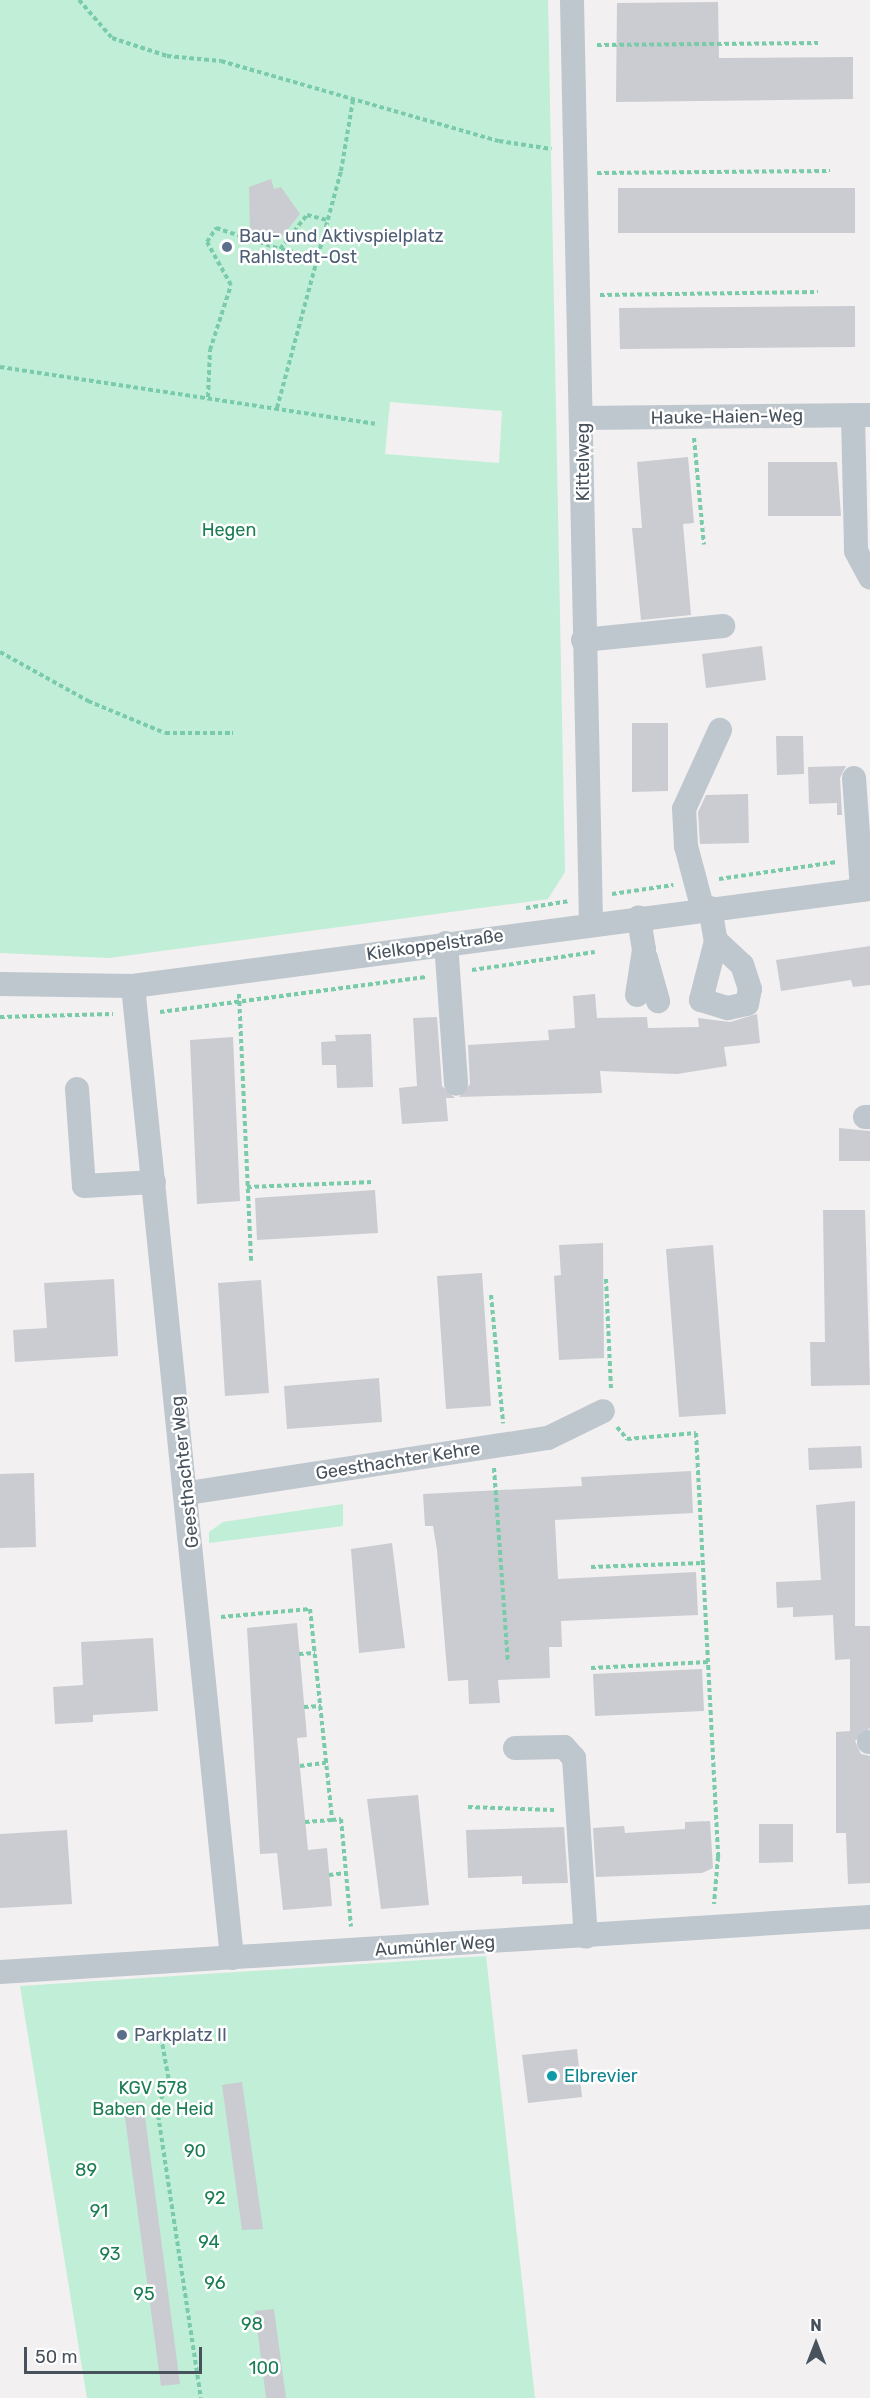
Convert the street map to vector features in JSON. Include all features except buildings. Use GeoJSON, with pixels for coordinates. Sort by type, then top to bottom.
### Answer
{"type":"FeatureCollection","features":[{"type":"Feature","properties":{"kind":"street","name":"Kittelweg"},"geometry":{"type":"LineString","coordinates":[[572,0],[573,162],[583,418],[583,640],[591,924]]}},
{"type":"Feature","properties":{"kind":"street","name":"Hauke-Haien-Weg"},"geometry":{"type":"LineString","coordinates":[[583,418],[862,415]]}},
{"type":"Feature","properties":{"kind":"street"},"geometry":{"type":"LineString","coordinates":[[862,415],[856,551],[870,578]]}},
{"type":"Feature","properties":{"kind":"street"},"geometry":{"type":"LineString","coordinates":[[583,640],[723,626]]}},
{"type":"Feature","properties":{"kind":"street"},"geometry":{"type":"LineString","coordinates":[[716,941],[686,846],[684,809],[720,730]]}},
{"type":"Feature","properties":{"kind":"street"},"geometry":{"type":"LineString","coordinates":[[854,778],[866,889]]}},
{"type":"Feature","properties":{"kind":"street","name":"Kielkoppelstraße"},"geometry":{"type":"LineString","coordinates":[[0,984],[133,986],[639,917],[866,889]]}},
{"type":"Feature","properties":{"kind":"street"},"geometry":{"type":"LineString","coordinates":[[639,917],[647,998]]}},
{"type":"Feature","properties":{"kind":"street"},"geometry":{"type":"LineString","coordinates":[[446,943],[456,1084]]}},
{"type":"Feature","properties":{"kind":"street","name":"Geesthachter Weg"},"geometry":{"type":"LineString","coordinates":[[133,986],[188,1493],[232,1958]]}},
{"type":"Feature","properties":{"kind":"street"},"geometry":{"type":"LineString","coordinates":[[76,1089],[84,1186],[154,1182]]}},
{"type":"Feature","properties":{"kind":"street","name":"Geesthachter Kehre"},"geometry":{"type":"LineString","coordinates":[[188,1493],[548,1438],[603,1411]]}},
{"type":"Feature","properties":{"kind":"street"},"geometry":{"type":"LineString","coordinates":[[515,1748],[572,1752],[579,1811],[586,1937]]}},
{"type":"Feature","properties":{"kind":"street","name":"Aumühler Weg"},"geometry":{"type":"LineString","coordinates":[[0,1972],[586,1937],[870,1917]]}},
{"type":"Feature","properties":{"kind":"path"},"geometry":{"type":"LineString","coordinates":[[79,0],[112,38],[166,56],[221,61],[573,162],[830,171]]}},
{"type":"Feature","properties":{"kind":"path"},"geometry":{"type":"LineString","coordinates":[[573,45],[818,43]]}},
{"type":"Feature","properties":{"kind":"path"},"geometry":{"type":"LineString","coordinates":[[277,408],[315,257],[327,220],[353,100]]}},
{"type":"Feature","properties":{"kind":"path"},"geometry":{"type":"LineString","coordinates":[[280,249],[307,215],[327,220]]}},
{"type":"Feature","properties":{"kind":"path"},"geometry":{"type":"LineString","coordinates":[[208,397],[210,350],[231,285],[207,242],[216,228],[280,249],[315,257]]}},
{"type":"Feature","properties":{"kind":"path"},"geometry":{"type":"LineString","coordinates":[[579,295],[818,292]]}},
{"type":"Feature","properties":{"kind":"path"},"geometry":{"type":"LineString","coordinates":[[0,367],[375,424]]}},
{"type":"Feature","properties":{"kind":"path"},"geometry":{"type":"LineString","coordinates":[[692,417],[704,545]]}},
{"type":"Feature","properties":{"kind":"path"},"geometry":{"type":"LineString","coordinates":[[0,652],[88,701],[165,733],[233,732]]}},
{"type":"Feature","properties":{"kind":"path"},"geometry":{"type":"LineString","coordinates":[[237,972],[251,1262]]}},
{"type":"Feature","properties":{"kind":"path"},"geometry":{"type":"LineString","coordinates":[[247,1187],[373,1182]]}},
{"type":"Feature","properties":{"kind":"path"},"geometry":{"type":"LineString","coordinates":[[606,1279],[612,1387],[603,1411],[627,1439],[696,1433],[718,1857],[711,1928]]}},
{"type":"Feature","properties":{"kind":"path"},"geometry":{"type":"LineString","coordinates":[[491,1295],[508,1662]]}},
{"type":"Feature","properties":{"kind":"path"},"geometry":{"type":"LineString","coordinates":[[591,1567],[703,1563]]}},
{"type":"Feature","properties":{"kind":"path"},"geometry":{"type":"LineString","coordinates":[[200,1618],[310,1609],[332,1820]]}},
{"type":"Feature","properties":{"kind":"path"},"geometry":{"type":"LineString","coordinates":[[299,1654],[315,1653]]}},
{"type":"Feature","properties":{"kind":"path"},"geometry":{"type":"LineString","coordinates":[[591,1668],[708,1662]]}},
{"type":"Feature","properties":{"kind":"path"},"geometry":{"type":"LineString","coordinates":[[304,1707],[321,1706]]}},
{"type":"Feature","properties":{"kind":"path"},"geometry":{"type":"LineString","coordinates":[[300,1766],[326,1763]]}},
{"type":"Feature","properties":{"kind":"path"},"geometry":{"type":"LineString","coordinates":[[468,1807],[579,1811]]}},
{"type":"Feature","properties":{"kind":"path"},"geometry":{"type":"LineString","coordinates":[[305,1822],[341,1819],[354,1951]]}},
{"type":"Feature","properties":{"kind":"path"},"geometry":{"type":"LineString","coordinates":[[329,1875],[346,1874]]}},
{"type":"Feature","properties":{"kind":"path"},"geometry":{"type":"LineString","coordinates":[[161,2037],[169,2081],[157,2108],[201,2398]]}},
{"type":"Feature","properties":{"kind":"green space","name":"Hegen"},"geometry":{"type":"Polygon","coordinates":[[[0,0],[548,0],[565,872],[548,899],[109,958],[0,953],[0,0]],[[390,402],[385,454],[499,463],[502,411],[390,402]]]}},
{"type":"Feature","properties":{"kind":"green space"},"geometry":{"type":"Polygon","coordinates":[[[343,1504],[343,1526],[209,1543],[209,1532],[223,1522],[343,1504]]]}},
{"type":"Feature","properties":{"kind":"green space"},"geometry":{"type":"Polygon","coordinates":[[[486,1956],[535,2398],[87,2398],[20,1986],[486,1956]]]}},
{"type":"Feature","properties":{"kind":"place","name":"Bau- und Aktivspielplatz Rahlstedt-Ost"},"geometry":{"type":"Point","coordinates":[227,247]}},
{"type":"Feature","properties":{"kind":"place","name":"Parkplatz II"},"geometry":{"type":"Point","coordinates":[122,2035]}},
{"type":"Feature","properties":{"kind":"place","name":"Elbrevier"},"geometry":{"type":"Point","coordinates":[552,2076]}},
{"type":"Feature","properties":{"kind":"park label","name":"KGV 578 Baben de Heid"},"geometry":{"type":"Point","coordinates":[153,2099]}},
{"type":"Feature","properties":{"kind":"park label","name":"90"},"geometry":{"type":"Point","coordinates":[195,2151]}},
{"type":"Feature","properties":{"kind":"park label","name":"89"},"geometry":{"type":"Point","coordinates":[86,2170]}},
{"type":"Feature","properties":{"kind":"park label","name":"92"},"geometry":{"type":"Point","coordinates":[215,2198]}},
{"type":"Feature","properties":{"kind":"park label","name":"91"},"geometry":{"type":"Point","coordinates":[99,2211]}},
{"type":"Feature","properties":{"kind":"park label","name":"94"},"geometry":{"type":"Point","coordinates":[209,2242]}},
{"type":"Feature","properties":{"kind":"park label","name":"93"},"geometry":{"type":"Point","coordinates":[110,2254]}},
{"type":"Feature","properties":{"kind":"park label","name":"96"},"geometry":{"type":"Point","coordinates":[215,2283]}},
{"type":"Feature","properties":{"kind":"park label","name":"95"},"geometry":{"type":"Point","coordinates":[144,2294]}},
{"type":"Feature","properties":{"kind":"park label","name":"98"},"geometry":{"type":"Point","coordinates":[252,2324]}},
{"type":"Feature","properties":{"kind":"park label","name":"100"},"geometry":{"type":"Point","coordinates":[264,2368]}}]}
